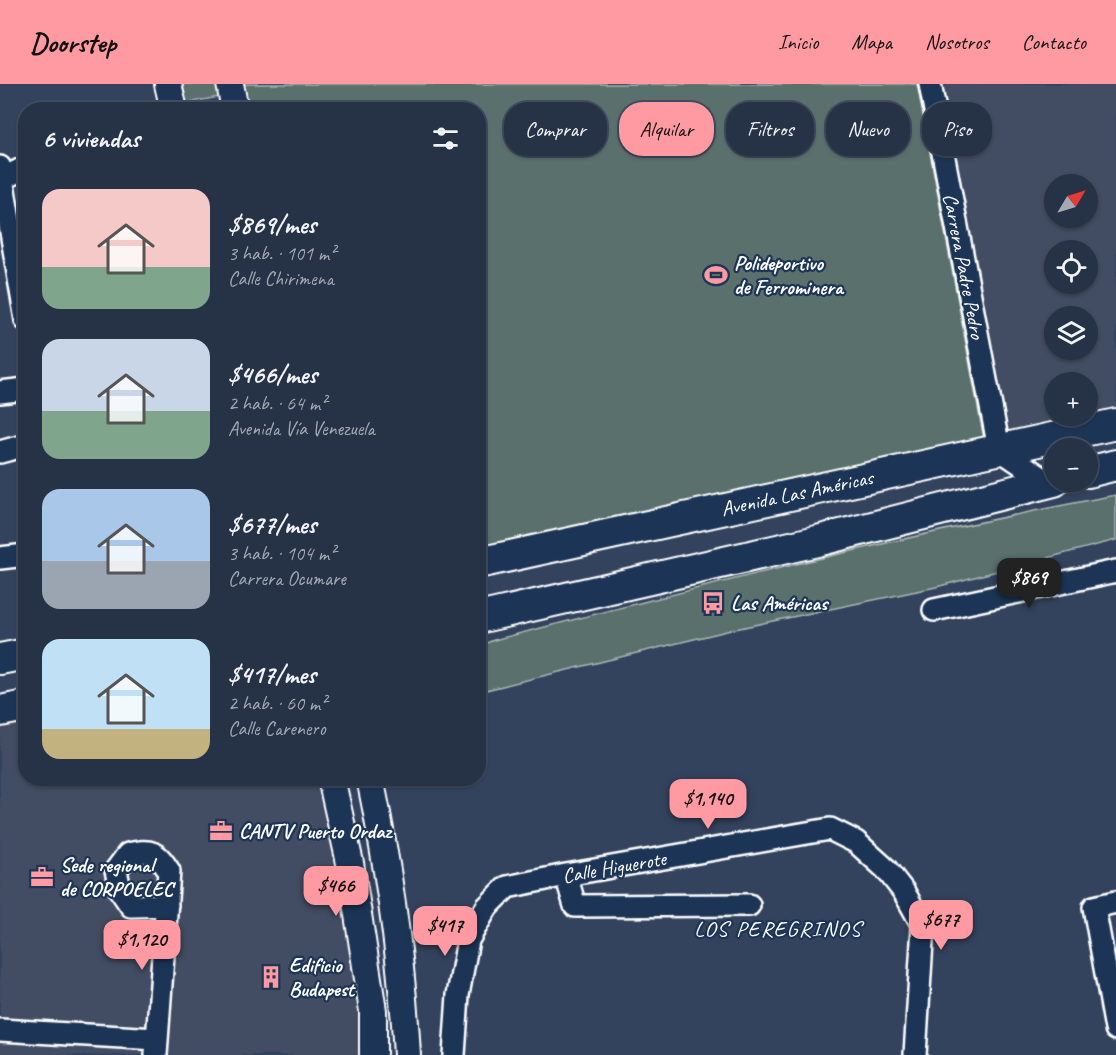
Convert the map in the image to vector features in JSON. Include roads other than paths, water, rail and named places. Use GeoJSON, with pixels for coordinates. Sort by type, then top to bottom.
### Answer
{"type":"FeatureCollection","features":[{"type":"Feature","properties":{"kind":"main road","name":"Avenida Las Américas"},"geometry":{"type":"LineString","coordinates":[[486,561],[1116,424]]}},
{"type":"Feature","properties":{"kind":"main road"},"geometry":{"type":"LineString","coordinates":[[1098,470],[1116,465]]}},
{"type":"Feature","properties":{"kind":"main road"},"geometry":{"type":"LineString","coordinates":[[486,619],[817,541],[1044,484]]}},
{"type":"Feature","properties":{"kind":"main road"},"geometry":{"type":"LineString","coordinates":[[0,659],[18,656]]}},
{"type":"Feature","properties":{"kind":"main road"},"geometry":{"type":"LineString","coordinates":[[0,711],[18,708]]}},
{"type":"Feature","properties":{"kind":"street"},"geometry":{"type":"LineString","coordinates":[[168,84],[172,102]]}},
{"type":"Feature","properties":{"kind":"street","name":"Carrera Padre Pedro"},"geometry":{"type":"LineString","coordinates":[[930,84],[999,449]]}},
{"type":"Feature","properties":{"kind":"street"},"geometry":{"type":"LineString","coordinates":[[18,169],[1,174],[18,273]]}},
{"type":"Feature","properties":{"kind":"street"},"geometry":{"type":"LineString","coordinates":[[0,392],[18,390]]}},
{"type":"Feature","properties":{"kind":"street"},"geometry":{"type":"LineString","coordinates":[[0,452],[18,447]]}},
{"type":"Feature","properties":{"kind":"street"},"geometry":{"type":"LineString","coordinates":[[999,449],[1044,478]]}},
{"type":"Feature","properties":{"kind":"street"},"geometry":{"type":"LineString","coordinates":[[0,558],[18,556]]}},
{"type":"Feature","properties":{"kind":"street"},"geometry":{"type":"LineString","coordinates":[[934,610],[1116,571]]}},
{"type":"Feature","properties":{"kind":"street"},"geometry":{"type":"LineString","coordinates":[[333,786],[350,863],[373,1011],[372,1055]]}},
{"type":"Feature","properties":{"kind":"street"},"geometry":{"type":"LineString","coordinates":[[372,786],[381,830],[403,981],[407,1055]]}},
{"type":"Feature","properties":{"kind":"street","name":"Calle Higuerote"},"geometry":{"type":"LineString","coordinates":[[454,1055],[458,995],[468,940],[487,907],[507,887],[830,829],[856,842],[886,869],[904,892],[923,926],[915,1055]]}},
{"type":"Feature","properties":{"kind":"street"},"geometry":{"type":"LineString","coordinates":[[566,875],[575,906],[749,905]]}},
{"type":"Feature","properties":{"kind":"street"},"geometry":{"type":"LineString","coordinates":[[1116,902],[1094,907],[1116,1029]]}},
{"type":"Feature","properties":{"kind":"street"},"geometry":{"type":"LineString","coordinates":[[0,1030],[157,1047],[167,906]]}},
{"type":"Feature","properties":{"kind":"place","name":"Polideportivo de Ferrominera"},"geometry":{"type":"Point","coordinates":[716,275]}},
{"type":"Feature","properties":{"kind":"place","name":"Las Américas"},"geometry":{"type":"Point","coordinates":[713,603]}},
{"type":"Feature","properties":{"kind":"place","name":"CANTV Puerto Ordaz"},"geometry":{"type":"Point","coordinates":[221,831]}},
{"type":"Feature","properties":{"kind":"place","name":"Sede regional de CORPOELEC"},"geometry":{"type":"Point","coordinates":[42,877]}},
{"type":"Feature","properties":{"kind":"place","name":"Edificio Budapest"},"geometry":{"type":"Point","coordinates":[271,977]}},
{"type":"Feature","properties":{"kind":"district","name":"LOS PEREGRINOS"},"geometry":{"type":"Point","coordinates":[778,929]}}]}
